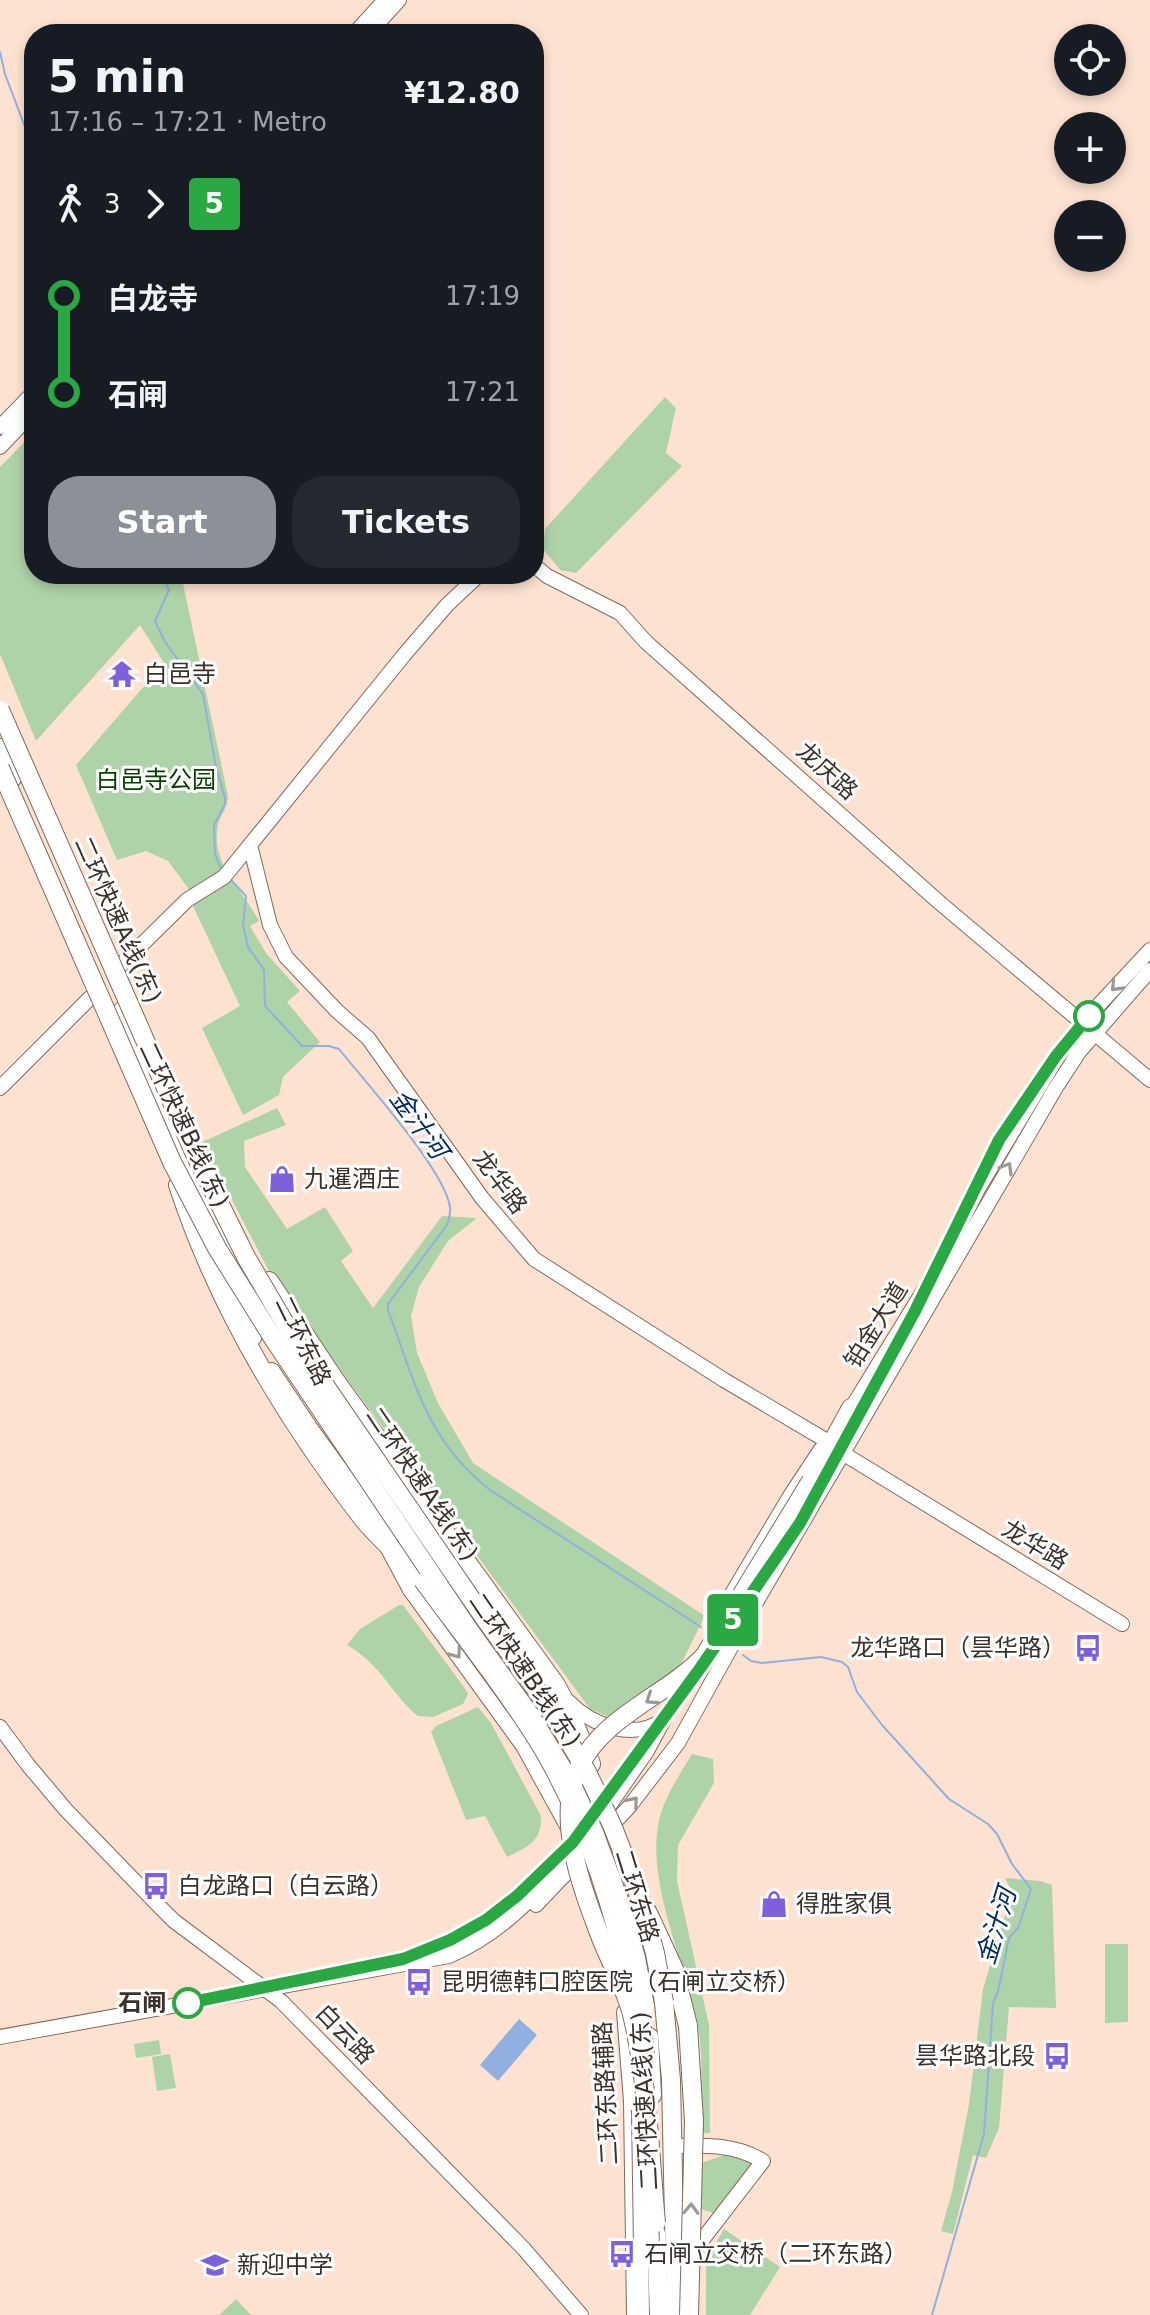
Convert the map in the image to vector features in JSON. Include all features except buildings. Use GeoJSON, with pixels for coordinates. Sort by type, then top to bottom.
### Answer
{"type":"FeatureCollection","features":[{"type":"Feature","properties":{"kind":"highway","name":"二环快速A线(东)"},"geometry":{"type":"LineString","coordinates":[[0,710],[201,1169],[236,1240],[282,1321],[556,1718],[587,1772],[612,1825],[649,1927],[665,2011],[672,2100],[676,2315]]}},
{"type":"Feature","properties":{"kind":"highway","name":"二环快速B线(东)"},"geometry":{"type":"LineString","coordinates":[[0,768],[165,1145],[207,1230],[249,1301],[469,1630],[539,1728],[589,1820],[626,1921],[646,2014],[652,2082],[656,2315]]}},
{"type":"Feature","properties":{"kind":"highway"},"geometry":{"type":"LineString","coordinates":[[165,1145],[218,1287],[254,1357],[297,1425],[360,1514],[421,1582]]}},
{"type":"Feature","properties":{"kind":"highway"},"geometry":{"type":"LineString","coordinates":[[201,1169],[239,1237],[328,1371],[562,1695],[610,1818]]}},
{"type":"Feature","properties":{"kind":"highway"},"geometry":{"type":"LineString","coordinates":[[656,2223],[640,2052],[633,2017],[598,1928],[576,1857],[569,1806],[579,1768],[602,1734],[691,1671],[705,1655],[811,1481],[851,1408]]}},
{"type":"Feature","properties":{"kind":"highway"},"geometry":{"type":"LineString","coordinates":[[639,1893],[674,1969],[688,2026],[694,2121],[689,2315]]}},
{"type":"Feature","properties":{"kind":"main road"},"geometry":{"type":"LineString","coordinates":[[363,24],[385,0]]}},
{"type":"Feature","properties":{"kind":"main road"},"geometry":{"type":"LineString","coordinates":[[377,24],[399,0]]}},
{"type":"Feature","properties":{"kind":"main road"},"geometry":{"type":"LineString","coordinates":[[0,427],[24,402]]}},
{"type":"Feature","properties":{"kind":"main road"},"geometry":{"type":"LineString","coordinates":[[0,447],[24,422]]}},
{"type":"Feature","properties":{"kind":"main road","name":"龙庆路"},"geometry":{"type":"LineString","coordinates":[[544,573],[620,613],[646,642],[940,903],[1150,1080]]}},
{"type":"Feature","properties":{"kind":"main road"},"geometry":{"type":"LineString","coordinates":[[121,965],[187,900],[227,873],[404,655],[469,584]]}},
{"type":"Feature","properties":{"kind":"main road"},"geometry":{"type":"LineString","coordinates":[[0,700],[1,744]]}},
{"type":"Feature","properties":{"kind":"main road","name":"二环东路"},"geometry":{"type":"LineString","coordinates":[[1,744],[199,1186],[235,1259],[272,1323],[300,1387],[320,1423],[421,1582]]}},
{"type":"Feature","properties":{"kind":"main road","name":"二环东路"},"geometry":{"type":"LineString","coordinates":[[1,744],[177,1150],[244,1319],[293,1403],[542,1752],[574,1814],[600,1880],[619,1946],[635,2032],[646,2250],[656,2315]]}},
{"type":"Feature","properties":{"kind":"main road","name":"龙华路"},"geometry":{"type":"LineString","coordinates":[[250,845],[270,925],[286,957],[337,1011],[368,1038],[482,1198],[519,1244],[534,1259],[724,1380],[827,1441]]}},
{"type":"Feature","properties":{"kind":"main road","name":"铂金大道"},"geometry":{"type":"LineString","coordinates":[[610,1818],[658,1772],[701,1703],[751,1611],[844,1454],[964,1234],[978,1189],[1063,1048],[1150,950]]}},
{"type":"Feature","properties":{"kind":"main road","name":"铂金大道"},"geometry":{"type":"LineString","coordinates":[[610,1818],[667,1716],[701,1646],[804,1472],[851,1408],[990,1197],[1055,1089],[1095,1032],[1150,970]]}},
{"type":"Feature","properties":{"kind":"main road"},"geometry":{"type":"LineString","coordinates":[[0,1088],[91,997]]}},
{"type":"Feature","properties":{"kind":"main road"},"geometry":{"type":"LineString","coordinates":[[272,1323],[559,1724],[610,1818],[639,1893],[657,1956],[667,2013],[674,2146],[676,2315]]}},
{"type":"Feature","properties":{"kind":"main road","name":"龙华路"},"geometry":{"type":"LineString","coordinates":[[844,1454],[1122,1624]]}},
{"type":"Feature","properties":{"kind":"main road"},"geometry":{"type":"LineString","coordinates":[[369,1509],[385,1543]]}},
{"type":"Feature","properties":{"kind":"main road"},"geometry":{"type":"LineString","coordinates":[[351,1519],[385,1543]]}},
{"type":"Feature","properties":{"kind":"main road","name":"二环东路辅路"},"geometry":{"type":"LineString","coordinates":[[421,1582],[559,1809],[602,1919],[618,1978],[630,2074],[634,2315]]}},
{"type":"Feature","properties":{"kind":"main road"},"geometry":{"type":"LineString","coordinates":[[493,1632],[584,1717],[614,1728],[646,1728],[667,1716]]}},
{"type":"Feature","properties":{"kind":"main road"},"geometry":{"type":"LineString","coordinates":[[678,1694],[679,1704],[685,1709],[696,1709],[701,1703]]}},
{"type":"Feature","properties":{"kind":"main road","name":"白云路"},"geometry":{"type":"LineString","coordinates":[[0,1727],[66,1810],[158,1905],[184,1929],[272,1993],[503,2228],[581,2315]]}},
{"type":"Feature","properties":{"kind":"main road"},"geometry":{"type":"LineString","coordinates":[[0,2046],[430,1962],[475,1945],[498,1930],[579,1854],[610,1818]]}},
{"type":"Feature","properties":{"kind":"main road"},"geometry":{"type":"LineString","coordinates":[[0,2037],[272,1993]]}},
{"type":"Feature","properties":{"kind":"main road"},"geometry":{"type":"LineString","coordinates":[[674,2146],[708,2145],[737,2149],[763,2161],[676,2277]]}},
{"type":"Feature","properties":{"kind":"main road","name":"二环东路"},"geometry":{"type":"LineString","coordinates":[[642,2315],[646,2250]]}},
{"type":"Feature","properties":{"kind":"green space"},"geometry":{"type":"Polygon","coordinates":[[[665,397],[676,408],[666,453],[682,466],[576,573],[560,570],[544,550],[545,529],[665,397]]]}},
{"type":"Feature","properties":{"kind":"green space","name":"白邑寺公园"},"geometry":{"type":"Polygon","coordinates":[[[24,442],[24,584],[183,584],[228,796],[218,825],[219,852],[223,865],[259,921],[250,926],[266,953],[300,991],[287,1002],[320,1042],[283,1077],[279,1095],[243,1115],[202,1028],[240,1006],[193,906],[197,900],[168,861],[146,851],[117,860],[76,765],[164,663],[140,625],[36,741],[0,654],[0,467],[24,442]]]}},
{"type":"Feature","properties":{"kind":"green space"},"geometry":{"type":"Polygon","coordinates":[[[277,1108],[286,1125],[244,1141],[245,1167],[287,1229],[325,1207],[353,1251],[341,1261],[373,1308],[442,1216],[477,1218],[448,1241],[419,1287],[411,1316],[417,1353],[438,1403],[473,1463],[705,1616],[672,1682],[619,1721],[590,1709],[272,1277],[202,1142],[277,1108]]]}},
{"type":"Feature","properties":{"kind":"green space"},"geometry":{"type":"Polygon","coordinates":[[[403,1605],[464,1687],[468,1694],[463,1704],[433,1717],[418,1716],[369,1662],[347,1645],[360,1629],[403,1605]]]}},
{"type":"Feature","properties":{"kind":"green space"},"geometry":{"type":"Polygon","coordinates":[[[478,1707],[491,1723],[541,1816],[539,1832],[532,1842],[507,1857],[485,1816],[466,1820],[431,1732],[436,1726],[478,1707]]]}},
{"type":"Feature","properties":{"kind":"green space"},"geometry":{"type":"Polygon","coordinates":[[[692,1754],[713,1759],[714,1783],[678,1845],[677,1881],[709,2025],[710,2133],[701,2133],[699,2031],[668,1922],[656,1848],[663,1807],[692,1754]]]}},
{"type":"Feature","properties":{"kind":"green space"},"geometry":{"type":"Polygon","coordinates":[[[1005,1878],[1052,1885],[1056,2008],[1009,2007],[999,2128],[986,2158],[973,2155],[953,2234],[941,2231],[969,2104],[983,1989],[1012,1892],[1005,1878]]]}},
{"type":"Feature","properties":{"kind":"green space"},"geometry":{"type":"Polygon","coordinates":[[[1105,1944],[1128,1944],[1128,2022],[1105,2023],[1105,1944]]]}},
{"type":"Feature","properties":{"kind":"green space"},"geometry":{"type":"Polygon","coordinates":[[[159,2040],[161,2054],[136,2058],[134,2044],[159,2040]]]}},
{"type":"Feature","properties":{"kind":"green space"},"geometry":{"type":"Polygon","coordinates":[[[170,2054],[176,2088],[157,2091],[152,2057],[170,2054]]]}},
{"type":"Feature","properties":{"kind":"green space"},"geometry":{"type":"Polygon","coordinates":[[[727,2154],[742,2157],[755,2165],[717,2214],[701,2209],[699,2164],[727,2154]]]}},
{"type":"Feature","properties":{"kind":"green space"},"geometry":{"type":"Polygon","coordinates":[[[724,2229],[780,2267],[750,2315],[706,2315],[706,2260],[724,2229]]]}},
{"type":"Feature","properties":{"kind":"green space"},"geometry":{"type":"Polygon","coordinates":[[[236,2299],[251,2315],[219,2315],[236,2299]]]}},
{"type":"Feature","properties":{"kind":"water"},"geometry":{"type":"Polygon","coordinates":[[[519,2019],[537,2035],[498,2081],[480,2065],[519,2019]]]}},
{"type":"Feature","properties":{"kind":"waterway","name":"金汁河"},"geometry":{"type":"LineString","coordinates":[[0,52],[24,124]]}},
{"type":"Feature","properties":{"kind":"waterway","name":"金汁河"},"geometry":{"type":"LineString","coordinates":[[166,584],[169,590],[155,621],[165,642],[203,694],[225,798],[214,825],[215,854],[221,869]]}},
{"type":"Feature","properties":{"kind":"waterway","name":"金汁河"},"geometry":{"type":"LineString","coordinates":[[231,880],[246,896],[243,925],[248,947],[264,970],[265,1006],[302,1046],[339,1049],[419,1149],[445,1191],[450,1209],[447,1225],[388,1304],[415,1385],[437,1430],[468,1471],[490,1490],[701,1627]]}},
{"type":"Feature","properties":{"kind":"waterway","name":"金汁河"},"geometry":{"type":"LineString","coordinates":[[743,1655],[751,1661],[762,1663],[821,1657],[842,1662],[848,1667],[857,1692],[882,1725],[949,1799],[988,1824],[1031,1889],[1018,1928],[1009,1938],[993,2003],[984,2134],[932,2315]]}},
{"type":"Feature","properties":{"kind":"metro line","name":"5"},"geometry":{"type":"LineString","coordinates":[[188,2003],[403,1959],[450,1940],[486,1920],[517,1896],[573,1842],[701,1667],[800,1523],[914,1313],[999,1140],[1056,1056],[1089,1016]]}},
{"type":"Feature","properties":{"kind":"place","name":"白邑寺"},"geometry":{"type":"Point","coordinates":[122,674]}},
{"type":"Feature","properties":{"kind":"place","name":"九暹酒庄"},"geometry":{"type":"Point","coordinates":[282,1179]}},
{"type":"Feature","properties":{"kind":"place","name":"龙华路口（昙华路）"},"geometry":{"type":"Point","coordinates":[1088,1648]}},
{"type":"Feature","properties":{"kind":"place","name":"白龙路口（白云路）"},"geometry":{"type":"Point","coordinates":[156,1886]}},
{"type":"Feature","properties":{"kind":"place","name":"得胜家俱"},"geometry":{"type":"Point","coordinates":[774,1904]}},
{"type":"Feature","properties":{"kind":"place","name":"昆明德韩口腔医院（石闸立交桥）"},"geometry":{"type":"Point","coordinates":[419,1982]}},
{"type":"Feature","properties":{"kind":"place","name":"石闸"},"geometry":{"type":"Point","coordinates":[188,2003]}},
{"type":"Feature","properties":{"kind":"place","name":"昙华路北段"},"geometry":{"type":"Point","coordinates":[1057,2056]}},
{"type":"Feature","properties":{"kind":"place","name":"石闸立交桥（二环东路）"},"geometry":{"type":"Point","coordinates":[622,2254]}},
{"type":"Feature","properties":{"kind":"place","name":"新迎中学"},"geometry":{"type":"Point","coordinates":[215,2265]}}]}
